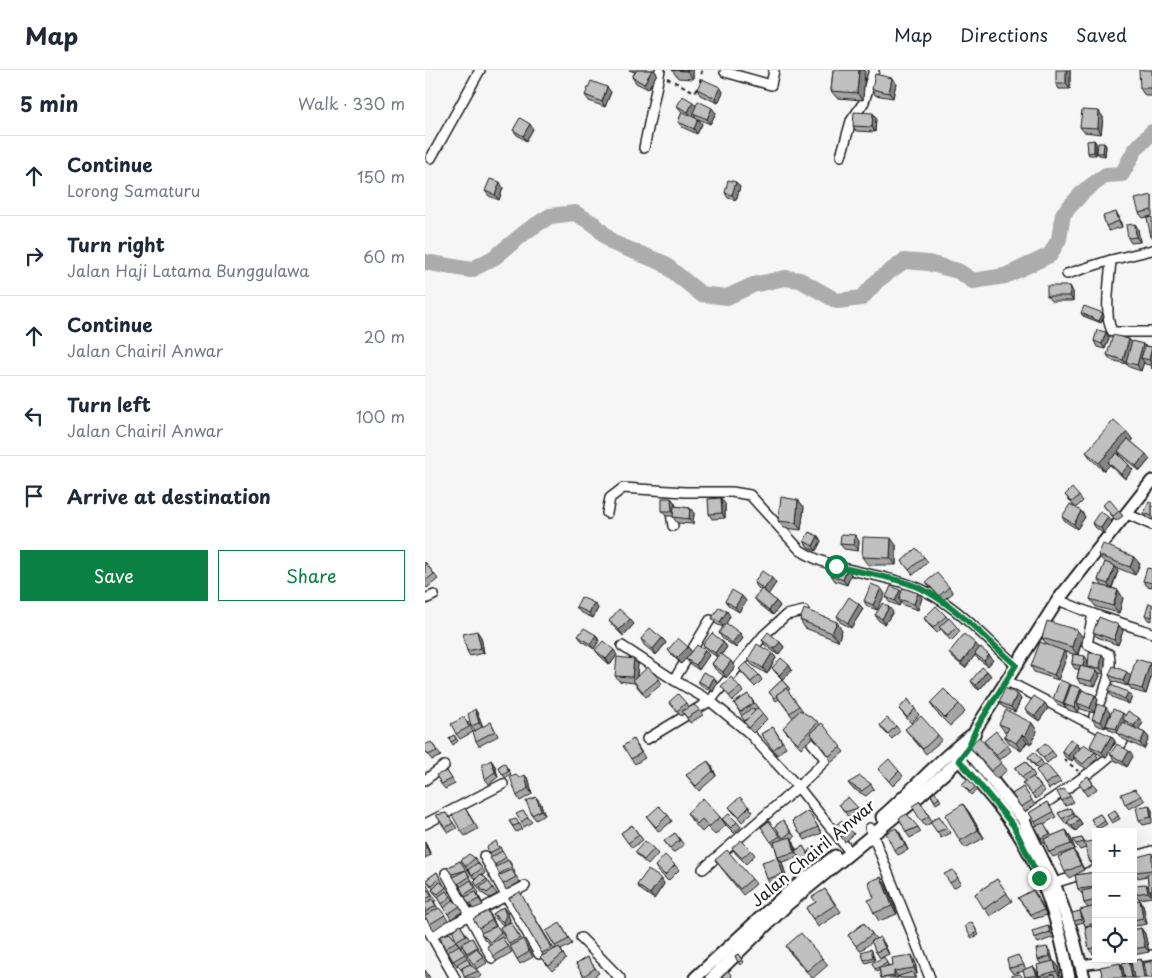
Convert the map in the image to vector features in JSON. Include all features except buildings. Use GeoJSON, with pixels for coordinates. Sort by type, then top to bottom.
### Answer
{"type":"FeatureCollection","features":[{"type":"Feature","properties":{"kind":"main road","name":"Jalan Chairil Anwar"},"geometry":{"type":"LineString","coordinates":[[712,978],[788,904],[872,831],[959,760],[965,745],[1059,600],[1152,480]]}},
{"type":"Feature","properties":{"kind":"main road","name":"Jalan Chairil Anwar"},"geometry":{"type":"LineString","coordinates":[[695,978],[786,894],[846,847],[872,831],[951,751],[965,745]]}},
{"type":"Feature","properties":{"kind":"main road"},"geometry":{"type":"LineString","coordinates":[[965,745],[1023,819],[1054,883],[1072,932],[1083,978]]}},
{"type":"Feature","properties":{"kind":"main road"},"geometry":{"type":"LineString","coordinates":[[951,751],[1013,825],[1029,856],[1059,929],[1069,978]]}},
{"type":"Feature","properties":{"kind":"street"},"geometry":{"type":"LineString","coordinates":[[431,158],[480,70]]}},
{"type":"Feature","properties":{"kind":"street"},"geometry":{"type":"LineString","coordinates":[[725,72],[771,85],[774,70]]}},
{"type":"Feature","properties":{"kind":"street"},"geometry":{"type":"LineString","coordinates":[[841,156],[851,121],[864,102],[874,70]]}},
{"type":"Feature","properties":{"kind":"street"},"geometry":{"type":"LineString","coordinates":[[644,148],[659,72]]}},
{"type":"Feature","properties":{"kind":"street"},"geometry":{"type":"LineString","coordinates":[[1067,274],[1111,260],[1152,250]]}},
{"type":"Feature","properties":{"kind":"street"},"geometry":{"type":"LineString","coordinates":[[1111,260],[1108,326],[1113,332],[1119,333],[1152,332]]}},
{"type":"Feature","properties":{"kind":"street"},"geometry":{"type":"LineString","coordinates":[[607,514],[610,498],[623,488],[732,492],[750,495],[799,550],[823,562],[911,585],[929,592],[976,629],[1016,665]]}},
{"type":"Feature","properties":{"kind":"street"},"geometry":{"type":"LineString","coordinates":[[671,491],[673,526]]}},
{"type":"Feature","properties":{"kind":"street"},"geometry":{"type":"LineString","coordinates":[[1127,514],[1152,525]]}},
{"type":"Feature","properties":{"kind":"street"},"geometry":{"type":"LineString","coordinates":[[425,599],[435,595]]}},
{"type":"Feature","properties":{"kind":"street"},"geometry":{"type":"LineString","coordinates":[[1059,600],[1093,614],[1152,633]]}},
{"type":"Feature","properties":{"kind":"street"},"geometry":{"type":"LineString","coordinates":[[647,739],[710,701],[763,636],[786,615],[804,611]]}},
{"type":"Feature","properties":{"kind":"street"},"geometry":{"type":"LineString","coordinates":[[1091,724],[1105,686],[1110,658],[1108,652],[1087,644],[1093,614]]}},
{"type":"Feature","properties":{"kind":"street"},"geometry":{"type":"LineString","coordinates":[[675,680],[710,620]]}},
{"type":"Feature","properties":{"kind":"street"},"geometry":{"type":"LineString","coordinates":[[622,646],[710,701],[762,746],[799,787],[846,847]]}},
{"type":"Feature","properties":{"kind":"street"},"geometry":{"type":"LineString","coordinates":[[1007,681],[1123,742],[1118,749],[1083,776],[1023,819]]}},
{"type":"Feature","properties":{"kind":"street"},"geometry":{"type":"LineString","coordinates":[[703,869],[799,787],[826,760],[812,742]]}},
{"type":"Feature","properties":{"kind":"street"},"geometry":{"type":"LineString","coordinates":[[425,780],[444,766]]}},
{"type":"Feature","properties":{"kind":"street"},"geometry":{"type":"LineString","coordinates":[[425,824],[503,784]]}},
{"type":"Feature","properties":{"kind":"street"},"geometry":{"type":"LineString","coordinates":[[872,831],[930,978]]}},
{"type":"Feature","properties":{"kind":"street"},"geometry":{"type":"LineString","coordinates":[[1137,856],[1152,851]]}},
{"type":"Feature","properties":{"kind":"street"},"geometry":{"type":"LineString","coordinates":[[484,856],[539,954]]}},
{"type":"Feature","properties":{"kind":"street"},"geometry":{"type":"LineString","coordinates":[[1054,883],[1092,871]]}},
{"type":"Feature","properties":{"kind":"street"},"geometry":{"type":"LineString","coordinates":[[446,873],[492,958]]}},
{"type":"Feature","properties":{"kind":"street"},"geometry":{"type":"LineString","coordinates":[[432,935],[525,886]]}},
{"type":"Feature","properties":{"kind":"street"},"geometry":{"type":"LineString","coordinates":[[425,924],[455,978]]}},
{"type":"Feature","properties":{"kind":"street"},"geometry":{"type":"LineString","coordinates":[[581,938],[620,978]]}},
{"type":"Feature","properties":{"kind":"street"},"geometry":{"type":"LineString","coordinates":[[1137,957],[1152,955]]}},
{"type":"Feature","properties":{"kind":"street"},"geometry":{"type":"LineString","coordinates":[[1081,966],[1099,963]]}},
{"type":"Feature","properties":{"kind":"path"},"geometry":{"type":"LineString","coordinates":[[659,72],[695,92],[701,81],[702,70]]}},
{"type":"Feature","properties":{"kind":"path"},"geometry":{"type":"LineString","coordinates":[[1063,759],[1083,776]]}},
{"type":"Feature","properties":{"kind":"waterway"},"geometry":{"type":"LineString","coordinates":[[425,262],[471,270],[495,257],[528,230],[550,216],[575,213],[594,224],[613,243],[663,263],[701,294],[727,297],[753,285],[785,278],[800,280],[837,301],[862,298],[878,280],[904,261],[928,263],[958,271],[973,281],[1005,276],[1050,255],[1059,239],[1063,214],[1084,191],[1106,175],[1122,174],[1135,150],[1152,132]]}},
{"type":"Feature","properties":{"kind":"route"},"geometry":{"type":"LineString","coordinates":[[836,566],[911,585],[929,592],[976,629],[1016,665],[977,727],[968,748],[959,760],[981,784],[1013,825],[1039,878]]}}]}
